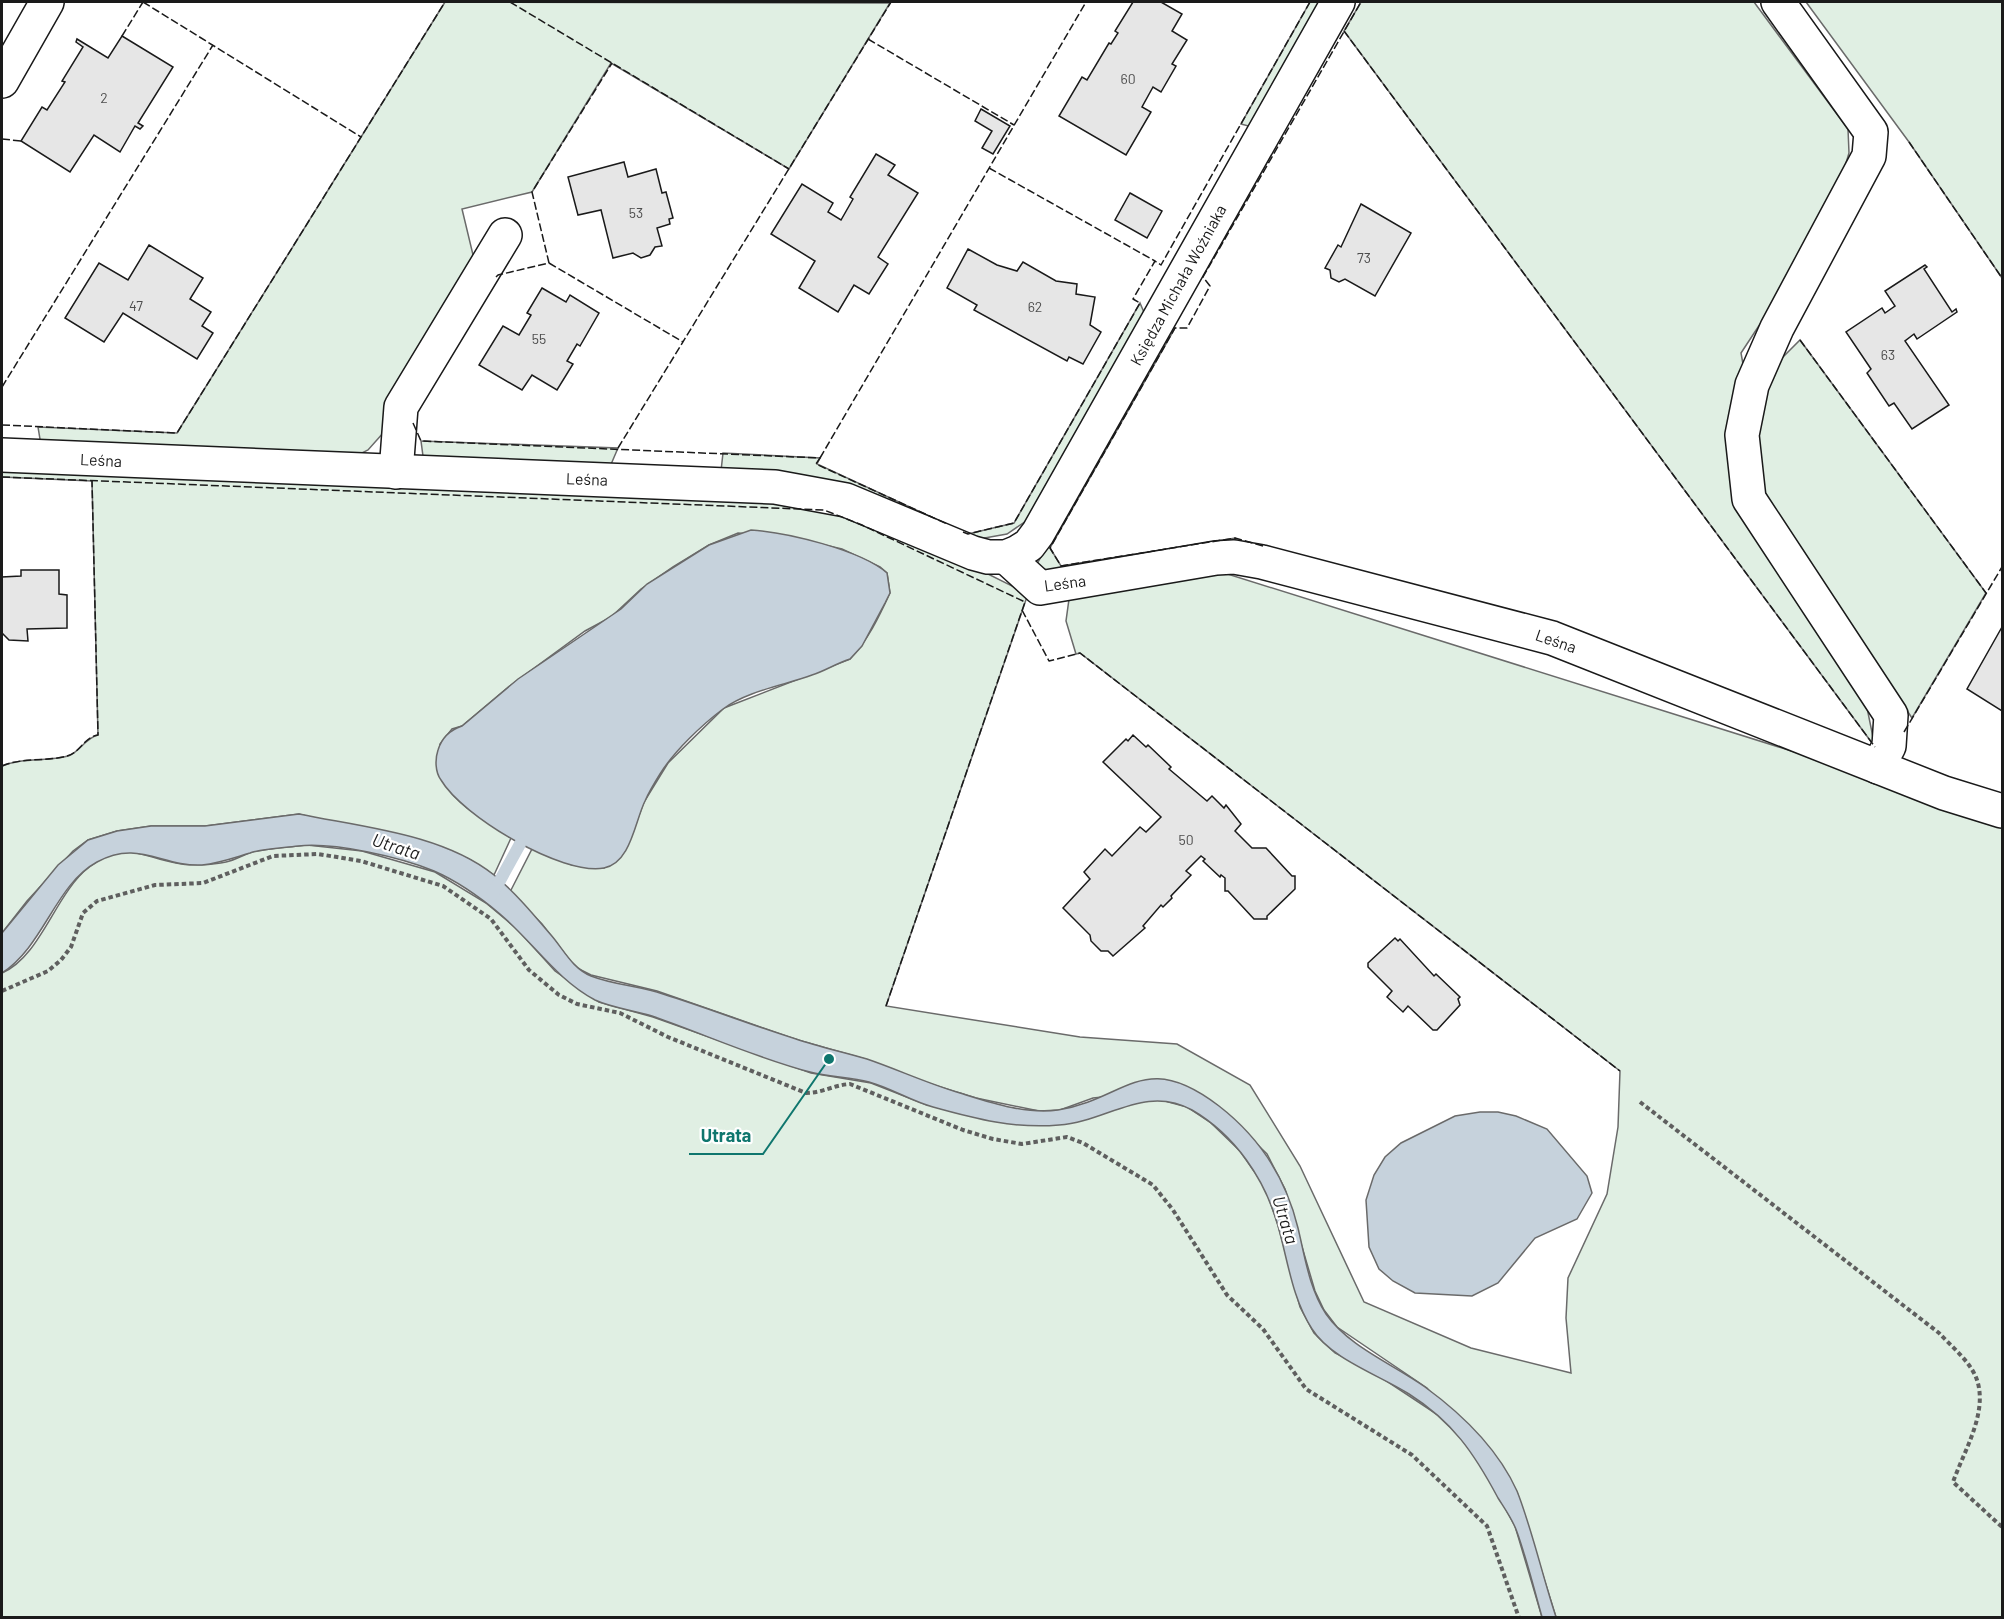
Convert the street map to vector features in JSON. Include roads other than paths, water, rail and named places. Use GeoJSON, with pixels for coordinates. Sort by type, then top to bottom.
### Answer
{"type":"FeatureCollection","features":[{"type":"Feature","properties":{"kind":"street"},"geometry":{"type":"LineString","coordinates":[[2,81],[47,2]]}},
{"type":"Feature","properties":{"kind":"street","name":"Księdza Michała Woźniaka"},"geometry":{"type":"LineString","coordinates":[[1006,557],[1029,545],[1038,533],[1338,2]]}},
{"type":"Feature","properties":{"kind":"street"},"geometry":{"type":"LineString","coordinates":[[1778,2],[1871,132],[1869,156],[1777,328],[1752,385],[1742,435],[1749,499],[1891,715],[1889,746],[1878,767]]}},
{"type":"Feature","properties":{"kind":"street"},"geometry":{"type":"LineString","coordinates":[[396,472],[401,407],[505,234]]}},
{"type":"Feature","properties":{"kind":"street","name":"Leśna"},"geometry":{"type":"LineString","coordinates":[[2,455],[717,484],[811,492],[846,500],[973,554],[1006,557],[1040,588],[1234,556],[1552,638],[1944,794],[2002,811]]}},
{"type":"Feature","properties":{"kind":"water"},"geometry":{"type":"Polygon","coordinates":[[[751,530],[803,538],[842,550],[860,557],[887,573],[890,593],[862,646],[850,659],[801,679],[743,698],[723,709],[707,722],[681,747],[656,780],[641,809],[626,850],[613,865],[604,868],[586,868],[564,863],[540,853],[491,826],[452,794],[439,777],[436,765],[438,750],[447,735],[462,726],[518,679],[621,609],[647,584],[709,545],[751,530]]]}},
{"type":"Feature","properties":{"kind":"water"},"geometry":{"type":"Polygon","coordinates":[[[299,814],[401,834],[451,850],[474,861],[509,889],[573,963],[591,976],[663,994],[805,1042],[867,1059],[971,1097],[1008,1107],[1046,1111],[1082,1104],[1136,1082],[1153,1079],[1171,1081],[1193,1089],[1219,1106],[1247,1131],[1269,1160],[1293,1210],[1308,1272],[1315,1294],[1326,1314],[1359,1346],[1439,1397],[1478,1433],[1500,1461],[1517,1491],[1556,1617],[1542,1617],[1513,1523],[1471,1453],[1450,1427],[1409,1394],[1343,1358],[1320,1340],[1312,1329],[1295,1292],[1272,1209],[1256,1175],[1235,1145],[1208,1120],[1192,1110],[1175,1103],[1158,1101],[1126,1107],[1076,1122],[1027,1126],[980,1119],[933,1107],[869,1082],[817,1074],[790,1066],[652,1016],[595,1000],[569,982],[500,914],[451,880],[434,871],[403,861],[348,848],[313,845],[268,849],[202,865],[188,865],[138,853],[112,856],[97,862],[70,885],[29,948],[2,973],[2,933],[58,865],[88,840],[117,831],[151,826],[205,826],[299,814]]]}},
{"type":"Feature","properties":{"kind":"water"},"geometry":{"type":"Polygon","coordinates":[[[1498,1112],[1516,1116],[1547,1129],[1587,1176],[1592,1193],[1577,1219],[1535,1238],[1498,1283],[1472,1296],[1415,1293],[1393,1281],[1379,1269],[1369,1247],[1366,1200],[1374,1175],[1385,1157],[1401,1143],[1455,1116],[1498,1112]]]}},
{"type":"Feature","properties":{"kind":"waterway"},"geometry":{"type":"LineString","coordinates":[[492,895],[520,844]]}},
{"type":"Feature","properties":{"kind":"place","name":"Utrata"},"geometry":{"type":"Point","coordinates":[829,1059]}}]}
